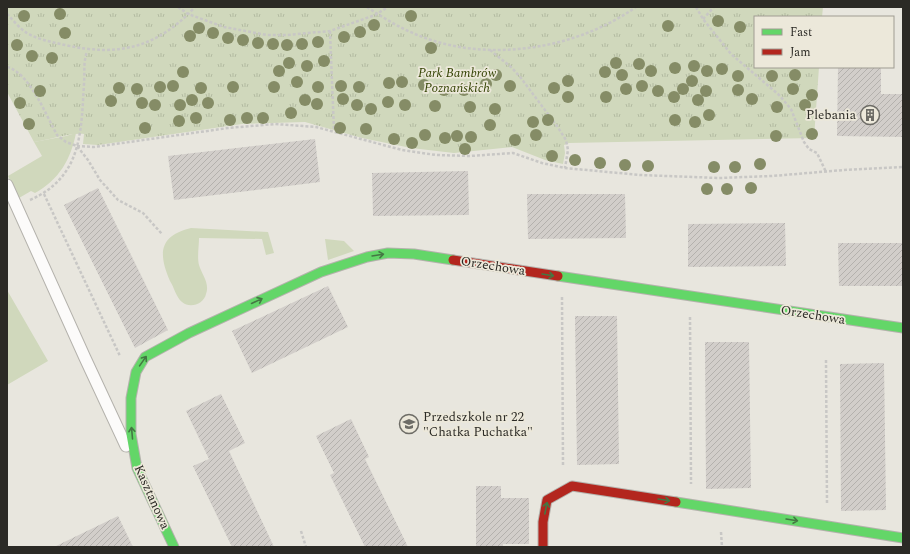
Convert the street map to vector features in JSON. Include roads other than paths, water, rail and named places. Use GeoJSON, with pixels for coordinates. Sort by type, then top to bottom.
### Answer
{"type":"FeatureCollection","features":[{"type":"Feature","properties":{"kind":"street","name":"Orzechowa"},"geometry":{"type":"LineString","coordinates":[[131,398],[136,372],[145,357],[160,347],[321,272],[367,257],[388,253],[414,254],[903,328]]}},
{"type":"Feature","properties":{"kind":"street","name":"Kasztanowa"},"geometry":{"type":"LineString","coordinates":[[131,398],[131,434],[137,468],[174,547]]}},
{"type":"Feature","properties":{"kind":"street"},"geometry":{"type":"LineString","coordinates":[[543,547],[543,522],[547,500],[572,486],[903,538]]}},
{"type":"Feature","properties":{"kind":"lane"},"geometry":{"type":"LineString","coordinates":[[7,185],[85,358],[137,468]]}},
{"type":"Feature","properties":{"kind":"place","name":"Plebania"},"geometry":{"type":"Point","coordinates":[870,115]}},
{"type":"Feature","properties":{"kind":"place","name":"Przedszkole nr 22 \"Chatka Puchatka\""},"geometry":{"type":"Point","coordinates":[409,424]}},
{"type":"Feature","properties":{"kind":"park label","name":"Park Bambrów Poznańskich"},"geometry":{"type":"Point","coordinates":[457,80]}}]}
